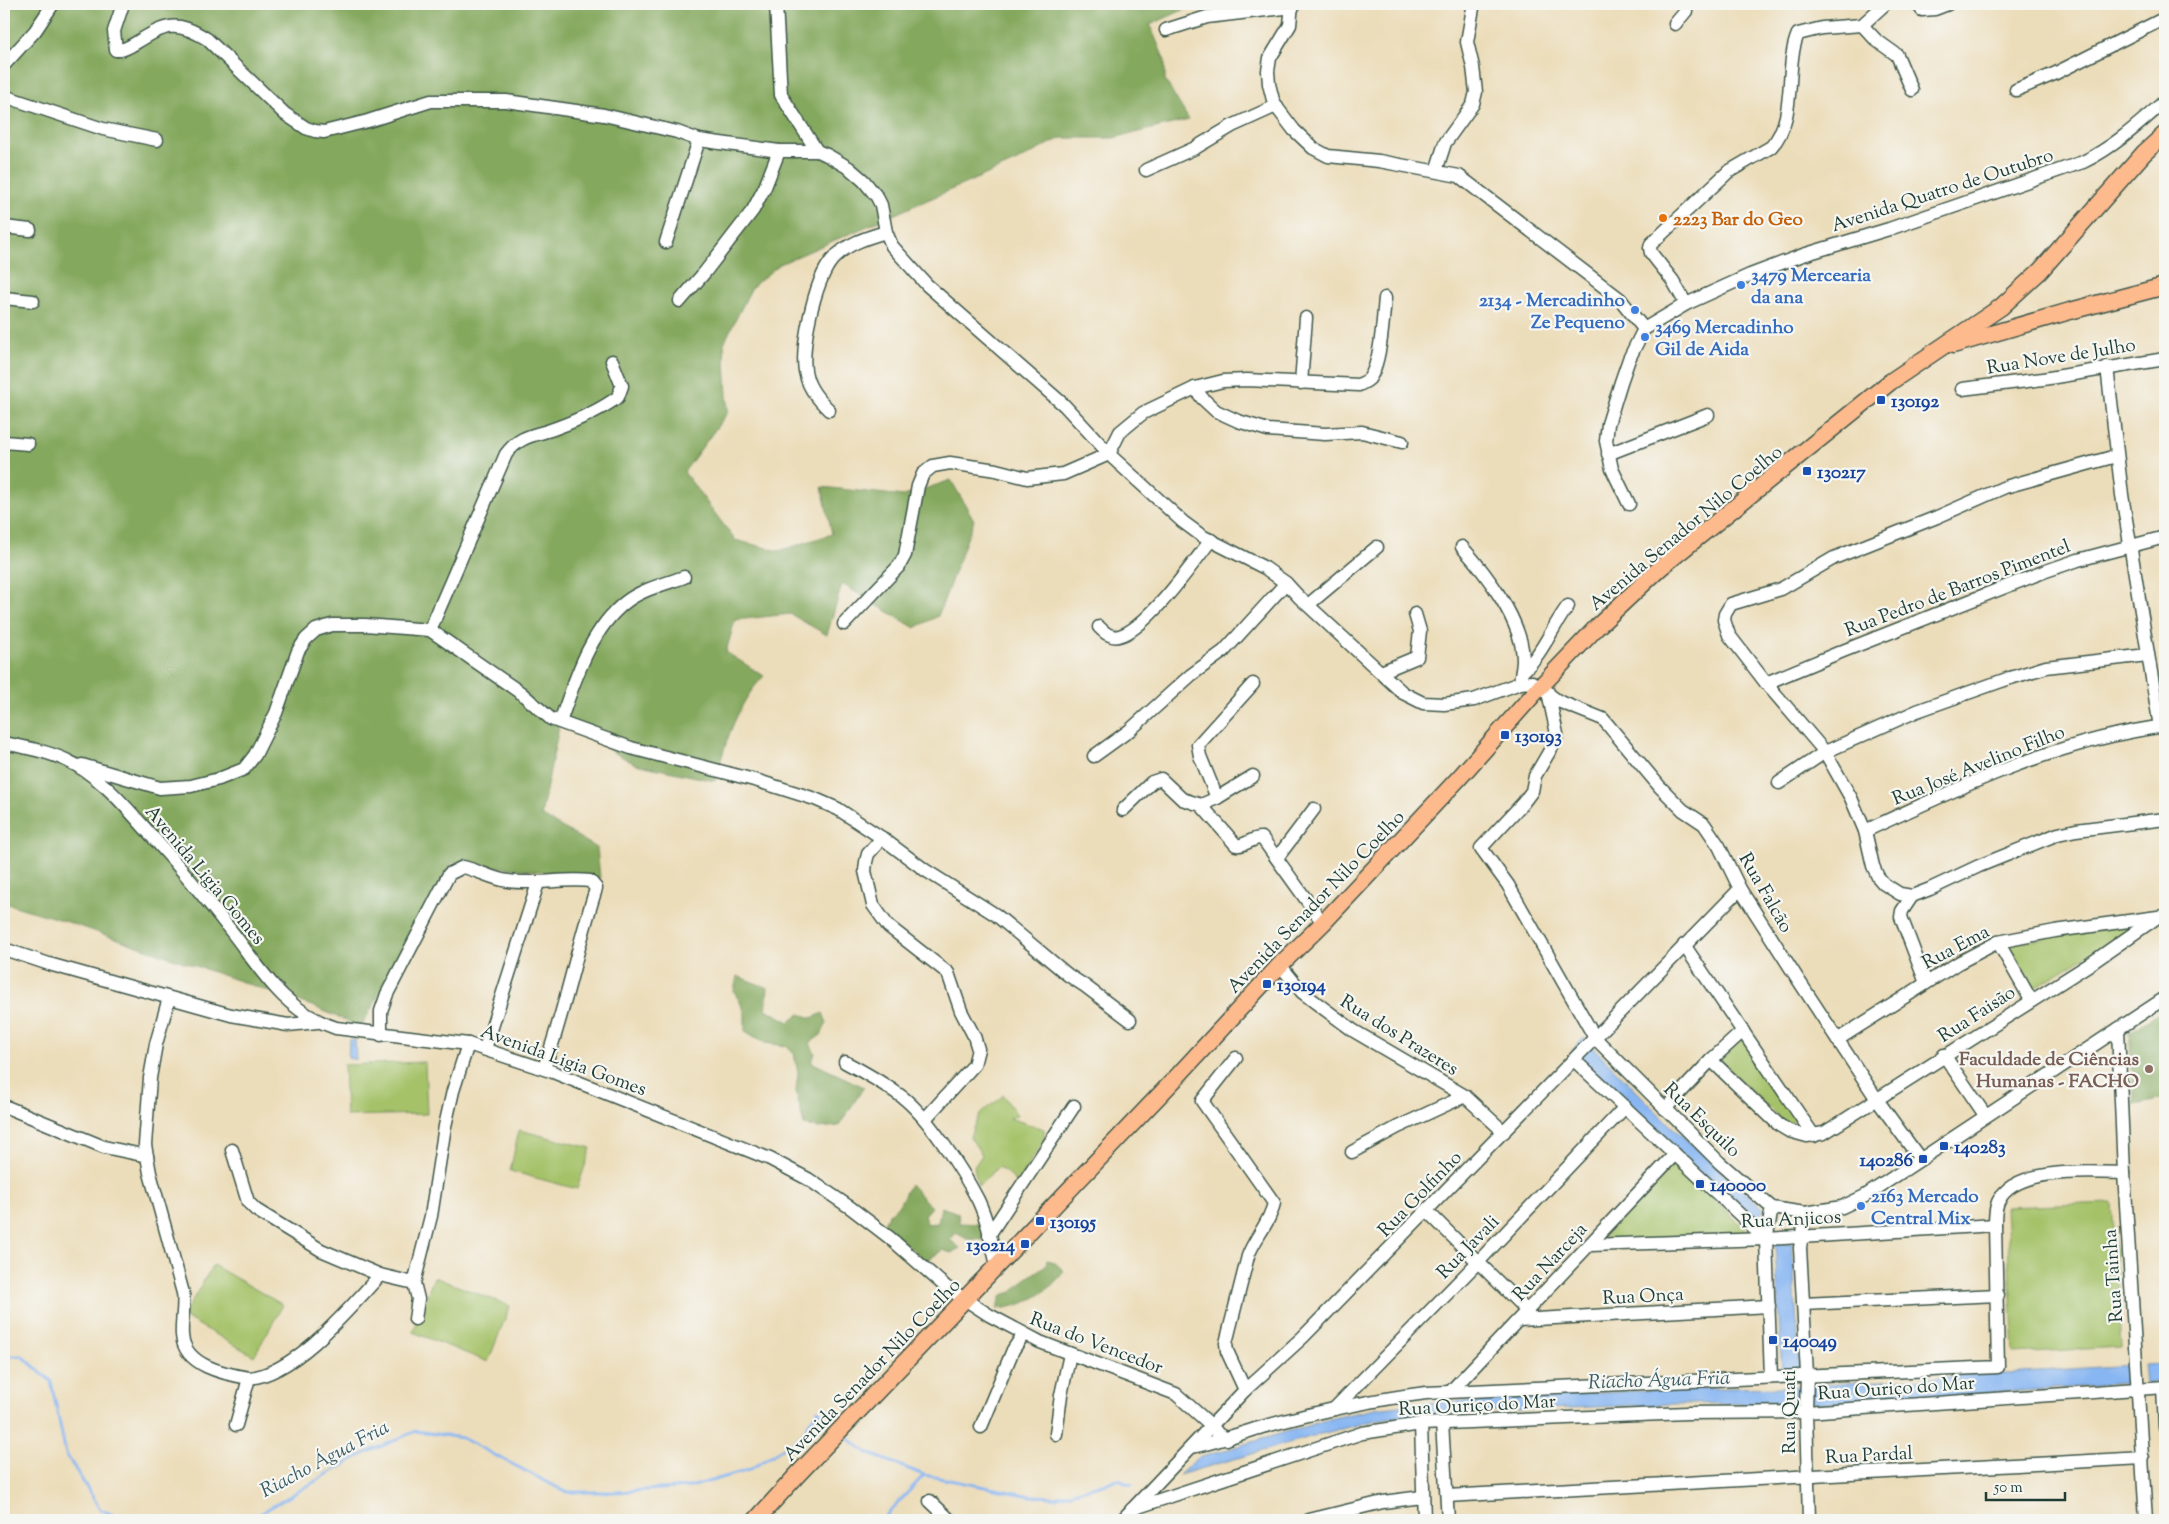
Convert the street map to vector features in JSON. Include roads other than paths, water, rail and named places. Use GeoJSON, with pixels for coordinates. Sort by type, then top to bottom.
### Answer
{"type":"FeatureCollection","features":[{"type":"Feature","properties":{"kind":"main road","name":"Avenida Senador Nilo Coelho"},"geometry":{"type":"LineString","coordinates":[[756,1520],[1174,1081],[1280,965],[1323,923],[1544,690],[1596,628],[1661,567],[1890,382],[2001,307],[2030,281],[2144,153],[2165,134]]}},
{"type":"Feature","properties":{"kind":"main road","name":"Avenida Senador Nilo Coelho"},"geometry":{"type":"LineString","coordinates":[[1938,349],[2165,286]]}},
{"type":"Feature","properties":{"kind":"street"},"geometry":{"type":"LineString","coordinates":[[4,65],[35,31],[53,4]]}},
{"type":"Feature","properties":{"kind":"street"},"geometry":{"type":"LineString","coordinates":[[123,4],[114,31],[114,48],[120,51],[171,25],[184,26],[207,39],[285,114],[306,128],[315,131],[324,132],[368,121],[431,101],[477,100],[523,103],[604,115],[677,132],[698,140],[779,151],[817,151],[827,155],[849,168],[864,181],[877,197],[881,205],[886,232],[892,246],[927,285],[1064,405],[1109,454],[1165,508],[1211,540],[1265,568],[1286,583],[1403,693],[1416,700],[1430,705],[1474,700],[1521,677],[1568,606]]}},
{"type":"Feature","properties":{"kind":"street"},"geometry":{"type":"LineString","coordinates":[[776,4],[781,94],[817,151]]}},
{"type":"Feature","properties":{"kind":"street"},"geometry":{"type":"LineString","coordinates":[[1675,24],[1686,11],[1686,4]]}},
{"type":"Feature","properties":{"kind":"street"},"geometry":{"type":"LineString","coordinates":[[1686,304],[1673,281],[1651,253],[1651,244],[1728,172],[1771,147],[1776,142],[1783,127],[1798,34],[1822,28],[1862,25],[1885,4]]}},
{"type":"Feature","properties":{"kind":"street"},"geometry":{"type":"LineString","coordinates":[[1918,4],[1922,10],[1928,11],[1948,4]]}},
{"type":"Feature","properties":{"kind":"street"},"geometry":{"type":"LineString","coordinates":[[1166,30],[1207,17],[1293,6],[1290,26],[1270,58],[1269,84],[1276,106],[1294,130],[1318,153],[1328,156],[1379,161],[1459,176],[1620,299],[1644,328],[1629,359],[1608,424],[1606,441],[1612,469],[1629,504]]}},
{"type":"Feature","properties":{"kind":"street"},"geometry":{"type":"LineString","coordinates":[[1436,171],[1445,144],[1473,104],[1476,92],[1467,42],[1473,8]]}},
{"type":"Feature","properties":{"kind":"street"},"geometry":{"type":"LineString","coordinates":[[2016,90],[2054,74],[2165,18]]}},
{"type":"Feature","properties":{"kind":"street"},"geometry":{"type":"LineString","coordinates":[[1862,25],[1876,40],[1897,55],[1912,90]]}},
{"type":"Feature","properties":{"kind":"street"},"geometry":{"type":"LineString","coordinates":[[4,96],[103,129],[157,140]]}},
{"type":"Feature","properties":{"kind":"street","name":"Avenida Quatro de Outubro"},"geometry":{"type":"LineString","coordinates":[[1644,328],[1686,304],[1750,275],[1803,255],[1889,229],[2083,162],[2103,152],[2120,140],[2165,101]]}},
{"type":"Feature","properties":{"kind":"street"},"geometry":{"type":"LineString","coordinates":[[1146,170],[1195,148],[1226,129],[1276,106]]}},
{"type":"Feature","properties":{"kind":"street"},"geometry":{"type":"LineString","coordinates":[[666,242],[698,140]]}},
{"type":"Feature","properties":{"kind":"street"},"geometry":{"type":"LineString","coordinates":[[680,301],[753,210],[766,188],[779,151]]}},
{"type":"Feature","properties":{"kind":"street"},"geometry":{"type":"LineString","coordinates":[[4,227],[30,230]]}},
{"type":"Feature","properties":{"kind":"street"},"geometry":{"type":"LineString","coordinates":[[828,410],[816,395],[805,374],[805,354],[809,325],[819,283],[831,261],[844,249],[854,242],[886,232]]}},
{"type":"Feature","properties":{"kind":"street"},"geometry":{"type":"LineString","coordinates":[[4,298],[33,301]]}},
{"type":"Feature","properties":{"kind":"street"},"geometry":{"type":"LineString","coordinates":[[844,624],[899,566],[905,555],[922,474],[933,466],[950,463],[996,470],[1027,478],[1063,474],[1109,454],[1120,432],[1143,413],[1195,388],[1223,381],[1359,385],[1370,378],[1382,336],[1384,298]]}},
{"type":"Feature","properties":{"kind":"street"},"geometry":{"type":"LineString","coordinates":[[1301,382],[1306,318]]}},
{"type":"Feature","properties":{"kind":"street","name":"Rua Nove de Julho"},"geometry":{"type":"LineString","coordinates":[[1962,388],[2043,378],[2165,359]]}},
{"type":"Feature","properties":{"kind":"street"},"geometry":{"type":"LineString","coordinates":[[430,630],[506,454],[513,444],[524,438],[554,429],[583,417],[618,398],[622,386],[612,361]]}},
{"type":"Feature","properties":{"kind":"street"},"geometry":{"type":"LineString","coordinates":[[2107,367],[2116,456],[2147,655],[2162,726]]}},
{"type":"Feature","properties":{"kind":"street"},"geometry":{"type":"LineString","coordinates":[[1195,388],[1202,398],[1216,411],[1238,421],[1268,430],[1326,434],[1362,432],[1402,442]]}},
{"type":"Feature","properties":{"kind":"street"},"geometry":{"type":"LineString","coordinates":[[1608,454],[1708,415]]}},
{"type":"Feature","properties":{"kind":"street"},"geometry":{"type":"LineString","coordinates":[[4,442],[28,444]]}},
{"type":"Feature","properties":{"kind":"street"},"geometry":{"type":"LineString","coordinates":[[2116,456],[2005,487],[1834,558],[1781,589],[1738,600],[1731,604],[1725,614],[1726,629],[1766,683],[1825,752],[1852,798],[1865,831],[1873,866],[1878,877],[1884,884],[1900,894],[1912,896],[2058,834],[2165,819]]}},
{"type":"Feature","properties":{"kind":"street","name":"Rua Pedro de Barros Pimentel"},"geometry":{"type":"LineString","coordinates":[[1766,683],[1843,650],[2043,572],[2078,560],[2165,537]]}},
{"type":"Feature","properties":{"kind":"street"},"geometry":{"type":"LineString","coordinates":[[1098,627],[1110,635],[1118,636],[1125,634],[1157,607],[1211,540]]}},
{"type":"Feature","properties":{"kind":"street"},"geometry":{"type":"LineString","coordinates":[[1308,605],[1376,547]]}},
{"type":"Feature","properties":{"kind":"street"},"geometry":{"type":"LineString","coordinates":[[1462,547],[1480,566],[1508,610],[1520,643],[1523,659],[1521,677]]}},
{"type":"Feature","properties":{"kind":"street"},"geometry":{"type":"LineString","coordinates":[[560,722],[574,682],[591,646],[611,615],[644,591],[684,577]]}},
{"type":"Feature","properties":{"kind":"street"},"geometry":{"type":"LineString","coordinates":[[1094,756],[1130,730],[1191,675],[1224,650],[1286,583]]}},
{"type":"Feature","properties":{"kind":"street"},"geometry":{"type":"LineString","coordinates":[[1381,672],[1417,656],[1420,631],[1415,614]]}},
{"type":"Feature","properties":{"kind":"street"},"geometry":{"type":"LineString","coordinates":[[65,760],[160,788],[192,786],[220,779],[244,769],[255,755],[276,713],[298,651],[306,639],[316,630],[332,626],[365,625],[430,630],[521,693],[551,720],[632,748],[758,781],[815,799],[838,809],[882,838],[925,870],[996,915],[1068,975],[1130,1020]]}},
{"type":"Feature","properties":{"kind":"street"},"geometry":{"type":"LineString","coordinates":[[1779,783],[1825,752],[1917,711],[2046,666],[2147,655]]}},
{"type":"Feature","properties":{"kind":"street"},"geometry":{"type":"LineString","coordinates":[[1521,677],[1544,690]]}},
{"type":"Feature","properties":{"kind":"street"},"geometry":{"type":"LineString","coordinates":[[1217,798],[1200,756],[1198,745],[1253,684]]}},
{"type":"Feature","properties":{"kind":"street","name":"Rua Falcão"},"geometry":{"type":"LineString","coordinates":[[1544,690],[1567,705],[1596,714],[1603,719],[1660,787],[1683,810],[1704,824],[1719,846],[1740,889],[1878,1101],[1920,1159]]}},
{"type":"Feature","properties":{"kind":"street","name":"Rua Esquilo"},"geometry":{"type":"LineString","coordinates":[[1544,690],[1557,734],[1556,740],[1538,769],[1532,791],[1481,848],[1508,885],[1594,1039],[1720,1163],[1772,1208]]}},
{"type":"Feature","properties":{"kind":"street","name":"Rua José Avelino Filho"},"geometry":{"type":"LineString","coordinates":[[1865,831],[1938,796],[2027,760],[2082,743],[2162,726]]}},
{"type":"Feature","properties":{"kind":"street","name":"Avenida Ligia Gomes"},"geometry":{"type":"LineString","coordinates":[[4,742],[65,760],[91,775],[113,793],[216,911],[274,988],[294,1007],[317,1022],[336,1028],[381,1035],[468,1044],[485,1049],[544,1068],[770,1159],[808,1179],[859,1214],[946,1287],[965,1299]]}},
{"type":"Feature","properties":{"kind":"street"},"geometry":{"type":"LineString","coordinates":[[1201,805],[1217,798],[1253,776]]}},
{"type":"Feature","properties":{"kind":"street"},"geometry":{"type":"LineString","coordinates":[[1123,810],[1152,782],[1159,779],[1164,781],[1182,799],[1201,805],[1236,846],[1256,838],[1262,838],[1323,923]]}},
{"type":"Feature","properties":{"kind":"street"},"geometry":{"type":"LineString","coordinates":[[1277,858],[1314,809]]}},
{"type":"Feature","properties":{"kind":"street"},"geometry":{"type":"LineString","coordinates":[[882,838],[868,854],[866,862],[865,871],[873,905],[888,926],[948,973],[961,1012],[974,1036],[978,1049],[974,1065],[925,1119]]}},
{"type":"Feature","properties":{"kind":"street"},"geometry":{"type":"LineString","coordinates":[[381,1035],[381,1012],[387,994],[449,874],[463,867],[506,881],[538,883],[590,880],[596,888],[562,1017],[544,1068]]}},
{"type":"Feature","properties":{"kind":"street"},"geometry":{"type":"LineString","coordinates":[[485,1049],[538,883]]}},
{"type":"Feature","properties":{"kind":"street","name":"Rua Golfinho"},"geometry":{"type":"LineString","coordinates":[[1122,1520],[1245,1390],[1304,1337],[1740,889]]}},
{"type":"Feature","properties":{"kind":"street"},"geometry":{"type":"LineString","coordinates":[[1912,896],[1902,911],[1901,917],[1926,983]]}},
{"type":"Feature","properties":{"kind":"street","name":"Rua Ema"},"geometry":{"type":"LineString","coordinates":[[1838,1040],[1979,950],[1998,942],[2055,931],[2161,917]]}},
{"type":"Feature","properties":{"kind":"street","name":"Rua Faisão"},"geometry":{"type":"LineString","coordinates":[[1814,1136],[1824,1134],[1878,1101],[1944,1056],[2161,917]]}},
{"type":"Feature","properties":{"kind":"street"},"geometry":{"type":"LineString","coordinates":[[1998,942],[2031,1000]]}},
{"type":"Feature","properties":{"kind":"street"},"geometry":{"type":"LineString","coordinates":[[1684,945],[1814,1136]]}},
{"type":"Feature","properties":{"kind":"street"},"geometry":{"type":"LineString","coordinates":[[4,949],[49,964],[170,998],[271,1023],[288,1025],[317,1022]]}},
{"type":"Feature","properties":{"kind":"street","name":"Rua dos Prazeres"},"geometry":{"type":"LineString","coordinates":[[1280,965],[1302,992],[1354,1031],[1465,1096],[1504,1132]]}},
{"type":"Feature","properties":{"kind":"street"},"geometry":{"type":"LineString","coordinates":[[170,998],[156,1044],[150,1078],[145,1145],[183,1293],[182,1336],[184,1347],[190,1355],[203,1364],[224,1374],[250,1378],[260,1377],[279,1369],[300,1355],[336,1322],[380,1276]]}},
{"type":"Feature","properties":{"kind":"street"},"geometry":{"type":"LineString","coordinates":[[1772,1208],[1805,1213],[1842,1207],[1865,1196],[1985,1115],[2165,998]]}},
{"type":"Feature","properties":{"kind":"street","name":"Rua Tainha"},"geometry":{"type":"LineString","coordinates":[[2118,1029],[2124,1173],[2146,1520]]}},
{"type":"Feature","properties":{"kind":"street"},"geometry":{"type":"LineString","coordinates":[[1665,1109],[1711,1060],[1743,1032]]}},
{"type":"Feature","properties":{"kind":"street"},"geometry":{"type":"LineString","coordinates":[[415,1319],[418,1299],[414,1283],[430,1216],[447,1118],[468,1044]]}},
{"type":"Feature","properties":{"kind":"street"},"geometry":{"type":"LineString","coordinates":[[1944,1056],[1985,1115]]}},
{"type":"Feature","properties":{"kind":"street"},"geometry":{"type":"LineString","coordinates":[[1236,1058],[1202,1100],[1274,1203],[1269,1218],[1253,1243],[1248,1256],[1226,1343],[1245,1390]]}},
{"type":"Feature","properties":{"kind":"street"},"geometry":{"type":"LineString","coordinates":[[1575,1059],[1766,1239]]}},
{"type":"Feature","properties":{"kind":"street"},"geometry":{"type":"LineString","coordinates":[[1711,1060],[1779,1125],[1788,1131],[1814,1136]]}},
{"type":"Feature","properties":{"kind":"street"},"geometry":{"type":"LineString","coordinates":[[845,1062],[902,1097],[925,1119],[978,1201],[990,1235],[997,1266]]}},
{"type":"Feature","properties":{"kind":"street"},"geometry":{"type":"LineString","coordinates":[[1352,1152],[1398,1127],[1465,1096]]}},
{"type":"Feature","properties":{"kind":"street"},"geometry":{"type":"LineString","coordinates":[[4,1106],[104,1147],[147,1156]]}},
{"type":"Feature","properties":{"kind":"street"},"geometry":{"type":"LineString","coordinates":[[990,1235],[1074,1106]]}},
{"type":"Feature","properties":{"kind":"street","name":"Rua Javali"},"geometry":{"type":"LineString","coordinates":[[1334,1409],[1625,1107]]}},
{"type":"Feature","properties":{"kind":"street"},"geometry":{"type":"LineString","coordinates":[[232,1150],[248,1202],[256,1210],[322,1250],[380,1276],[414,1283]]}},
{"type":"Feature","properties":{"kind":"street","name":"Rua Narceja"},"geometry":{"type":"LineString","coordinates":[[1450,1392],[1675,1154]]}},
{"type":"Feature","properties":{"kind":"street"},"geometry":{"type":"LineString","coordinates":[[1803,1304],[1998,1295],[1995,1226],[1997,1203],[2006,1192],[2019,1184],[2042,1175],[2067,1172],[2124,1173]]}},
{"type":"Feature","properties":{"kind":"street","name":"Rua Quati"},"geometry":{"type":"LineString","coordinates":[[1772,1208],[1766,1239],[1769,1306],[1776,1377]]}},
{"type":"Feature","properties":{"kind":"street"},"geometry":{"type":"LineString","coordinates":[[1427,1212],[1478,1261],[1523,1316]]}},
{"type":"Feature","properties":{"kind":"street","name":"Rua Quati"},"geometry":{"type":"LineString","coordinates":[[1805,1213],[1801,1236],[1809,1520]]}},
{"type":"Feature","properties":{"kind":"street","name":"Rua Anjicos"},"geometry":{"type":"LineString","coordinates":[[1590,1245],[1766,1239],[1995,1226]]}},
{"type":"Feature","properties":{"kind":"street","name":"Rua Ouriço do Mar"},"geometry":{"type":"LineString","coordinates":[[1192,1447],[1228,1439],[1260,1428],[1334,1409],[1397,1397],[1450,1392],[1998,1368],[1998,1295]]}},
{"type":"Feature","properties":{"kind":"street","name":"Rua do Vencedor"},"geometry":{"type":"LineString","coordinates":[[965,1299],[1023,1334],[1176,1394],[1212,1426]]}},
{"type":"Feature","properties":{"kind":"street","name":"Rua Onça"},"geometry":{"type":"LineString","coordinates":[[1523,1316],[1769,1306]]}},
{"type":"Feature","properties":{"kind":"street"},"geometry":{"type":"LineString","coordinates":[[981,1426],[1013,1350],[1023,1334]]}},
{"type":"Feature","properties":{"kind":"street"},"geometry":{"type":"LineString","coordinates":[[1056,1434],[1070,1354]]}},
{"type":"Feature","properties":{"kind":"street"},"geometry":{"type":"LineString","coordinates":[[236,1425],[250,1378]]}},
{"type":"Feature","properties":{"kind":"street","name":"Rua Ouriço do Mar"},"geometry":{"type":"LineString","coordinates":[[1132,1509],[1362,1433],[1421,1424],[1806,1409],[2139,1387],[2164,1387]]}},
{"type":"Feature","properties":{"kind":"street"},"geometry":{"type":"LineString","coordinates":[[2164,1387],[2165,1427]]}},
{"type":"Feature","properties":{"kind":"street"},"geometry":{"type":"LineString","coordinates":[[1442,1422],[1448,1520]]}},
{"type":"Feature","properties":{"kind":"street"},"geometry":{"type":"LineString","coordinates":[[1421,1424],[1424,1520]]}},
{"type":"Feature","properties":{"kind":"street"},"geometry":{"type":"LineString","coordinates":[[1212,1426],[1218,1434],[1228,1439]]}},
{"type":"Feature","properties":{"kind":"street","name":"Rua Pardal"},"geometry":{"type":"LineString","coordinates":[[1447,1496],[2143,1458]]}},
{"type":"Feature","properties":{"kind":"street"},"geometry":{"type":"LineString","coordinates":[[1309,1520],[1383,1502],[1422,1497]]}},
{"type":"Feature","properties":{"kind":"street"},"geometry":{"type":"LineString","coordinates":[[930,1501],[950,1520]]}},
{"type":"Feature","properties":{"kind":"water"},"geometry":{"type":"Polygon","coordinates":[[[1584,1038],[1670,1125],[1764,1209],[1754,1224],[1572,1050],[1584,1038]]]}},
{"type":"Feature","properties":{"kind":"water"},"geometry":{"type":"Polygon","coordinates":[[[355,1039],[356,1060],[348,1058],[349,1040],[355,1039]]]}},
{"type":"Feature","properties":{"kind":"water"},"geometry":{"type":"Polygon","coordinates":[[[1775,1244],[1792,1244],[1800,1373],[1782,1373],[1775,1244]]]}},
{"type":"Feature","properties":{"kind":"water"},"geometry":{"type":"Polygon","coordinates":[[[2165,1364],[2165,1381],[2145,1382],[2143,1365],[2165,1364]]]}},
{"type":"Feature","properties":{"kind":"water"},"geometry":{"type":"Polygon","coordinates":[[[2133,1365],[2134,1384],[1820,1404],[1670,1404],[1422,1414],[1381,1419],[1317,1435],[1179,1475],[1198,1458],[1337,1417],[1375,1409],[1416,1404],[1669,1389],[1785,1387],[2133,1365]]]}},
{"type":"Feature","properties":{"kind":"waterway","name":"Riacho Água Fria"},"geometry":{"type":"LineString","coordinates":[[4,1356],[22,1356],[51,1381],[66,1454],[100,1509],[124,1520]]}},
{"type":"Feature","properties":{"kind":"waterway","name":"Riacho Água Fria"},"geometry":{"type":"LineString","coordinates":[[249,1520],[357,1457],[416,1431],[462,1438],[566,1492],[616,1492],[690,1487],[749,1470],[799,1438],[818,1410],[823,1415]]}},
{"type":"Feature","properties":{"kind":"waterway","name":"Riacho Água Fria"},"geometry":{"type":"LineString","coordinates":[[846,1437],[868,1453],[924,1475],[1031,1496],[1055,1497],[1118,1480],[1132,1485]]}},
{"type":"Feature","properties":{"kind":"waterway"},"geometry":{"type":"LineString","coordinates":[[882,1520],[924,1475]]}},
{"type":"Feature","properties":{"kind":"place","name":"2223 Bar do Geo"},"geometry":{"type":"Point","coordinates":[1663,218]}},
{"type":"Feature","properties":{"kind":"place","name":"3479 Mercearia da ana"},"geometry":{"type":"Point","coordinates":[1741,285]}},
{"type":"Feature","properties":{"kind":"place","name":"2134 - Mercadinho Ze Pequeno"},"geometry":{"type":"Point","coordinates":[1635,310]}},
{"type":"Feature","properties":{"kind":"place","name":"3469 Mercadinho Gil de Aida"},"geometry":{"type":"Point","coordinates":[1645,337]}},
{"type":"Feature","properties":{"kind":"place","name":"130192"},"geometry":{"type":"Point","coordinates":[1881,400]}},
{"type":"Feature","properties":{"kind":"place","name":"130217"},"geometry":{"type":"Point","coordinates":[1807,471]}},
{"type":"Feature","properties":{"kind":"place","name":"130193"},"geometry":{"type":"Point","coordinates":[1505,735]}},
{"type":"Feature","properties":{"kind":"place","name":"130194"},"geometry":{"type":"Point","coordinates":[1267,984]}},
{"type":"Feature","properties":{"kind":"place","name":"Faculdade de Ciências Humanas - FACHO"},"geometry":{"type":"Point","coordinates":[2149,1069]}},
{"type":"Feature","properties":{"kind":"place","name":"140283"},"geometry":{"type":"Point","coordinates":[1944,1146]}},
{"type":"Feature","properties":{"kind":"place","name":"140286"},"geometry":{"type":"Point","coordinates":[1923,1159]}},
{"type":"Feature","properties":{"kind":"place","name":"140000"},"geometry":{"type":"Point","coordinates":[1700,1184]}},
{"type":"Feature","properties":{"kind":"place","name":"2163 Mercado Central Mix"},"geometry":{"type":"Point","coordinates":[1861,1206]}},
{"type":"Feature","properties":{"kind":"place","name":"130195"},"geometry":{"type":"Point","coordinates":[1040,1221]}},
{"type":"Feature","properties":{"kind":"place","name":"130214"},"geometry":{"type":"Point","coordinates":[1025,1244]}},
{"type":"Feature","properties":{"kind":"place","name":"140049"},"geometry":{"type":"Point","coordinates":[1773,1340]}}]}
